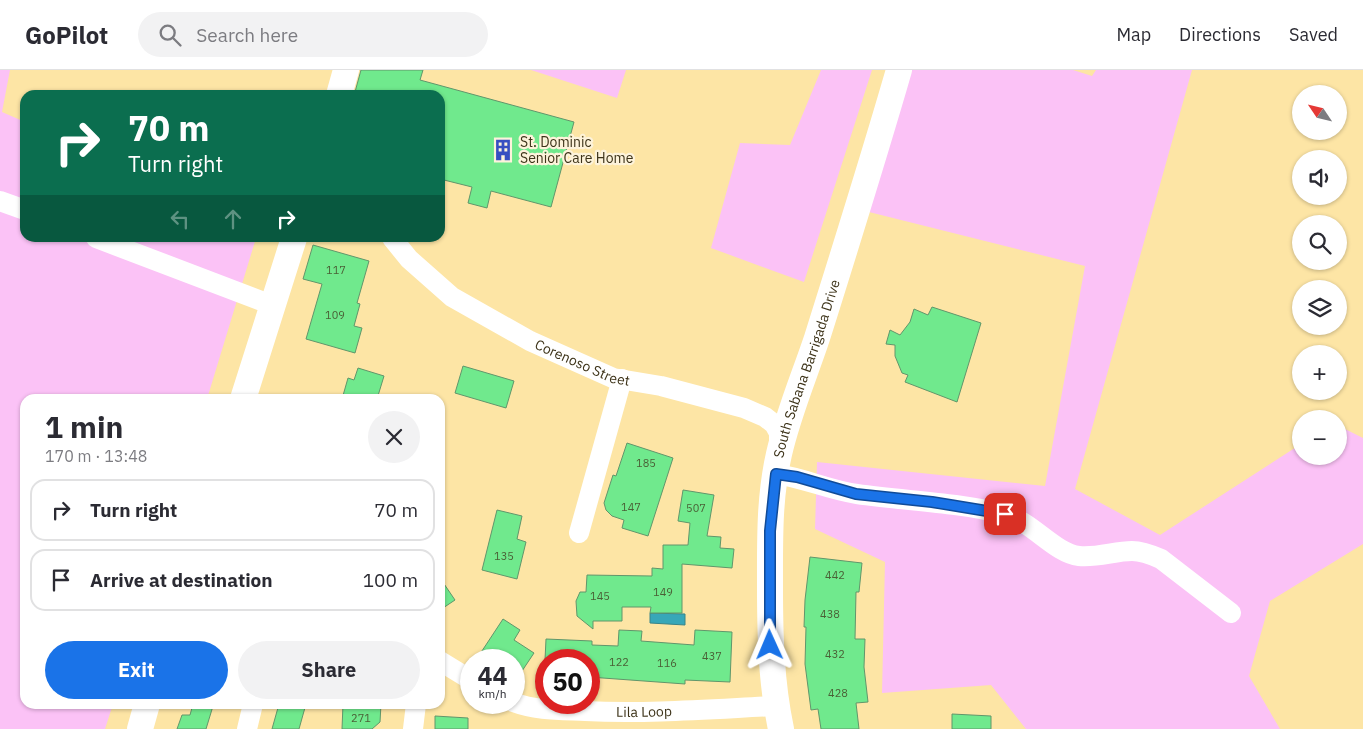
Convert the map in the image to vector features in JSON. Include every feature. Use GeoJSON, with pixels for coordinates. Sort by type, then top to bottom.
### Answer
{"type":"FeatureCollection","features":[{"type":"Feature","properties":{"kind":"main road"},"geometry":{"type":"LineString","coordinates":[[340,90],[346,70]]}},
{"type":"Feature","properties":{"kind":"main road","name":"South Sabana Barrigada Drive"},"geometry":{"type":"LineString","coordinates":[[778,718],[770,645],[770,540],[778,464],[792,411],[845,248],[899,70]]}},
{"type":"Feature","properties":{"kind":"main road"},"geometry":{"type":"LineString","coordinates":[[245,394],[293,242]]}},
{"type":"Feature","properties":{"kind":"main road"},"geometry":{"type":"LineString","coordinates":[[140,729],[146,709]]}},
{"type":"Feature","properties":{"kind":"street"},"geometry":{"type":"LineString","coordinates":[[0,201],[20,208]]}},
{"type":"Feature","properties":{"kind":"street"},"geometry":{"type":"LineString","coordinates":[[107,242],[272,305]]}},
{"type":"Feature","properties":{"kind":"street","name":"Corenoso Street"},"geometry":{"type":"LineString","coordinates":[[395,242],[409,259],[452,298],[530,341],[613,378],[661,386],[744,408],[765,417],[774,424],[779,433],[778,464]]}},
{"type":"Feature","properties":{"kind":"street"},"geometry":{"type":"LineString","coordinates":[[579,533],[622,379]]}},
{"type":"Feature","properties":{"kind":"street"},"geometry":{"type":"LineString","coordinates":[[778,464],[797,477],[856,494],[932,502],[1005,514],[1025,523],[1065,552],[1080,556],[1133,551],[1148,553],[1161,559],[1231,613]]}},
{"type":"Feature","properties":{"kind":"street"},"geometry":{"type":"LineString","coordinates":[[445,663],[460,673]]}},
{"type":"Feature","properties":{"kind":"street","name":"Lila Loop"},"geometry":{"type":"LineString","coordinates":[[525,707],[621,721],[778,718]]}},
{"type":"Feature","properties":{"kind":"street"},"geometry":{"type":"LineString","coordinates":[[246,729],[252,709]]}},
{"type":"Feature","properties":{"kind":"street"},"geometry":{"type":"LineString","coordinates":[[413,729],[415,709]]}},
{"type":"Feature","properties":{"kind":"shaded area"},"geometry":{"type":"Polygon","coordinates":[[[0,70],[10,70],[2,112],[20,120],[20,242],[255,242],[209,394],[20,394],[20,709],[111,709],[105,729],[0,729],[0,70]]]}},
{"type":"Feature","properties":{"kind":"shaded area"},"geometry":{"type":"Polygon","coordinates":[[[531,70],[626,70],[617,98],[531,70]]]}},
{"type":"Feature","properties":{"kind":"shaded area"},"geometry":{"type":"Polygon","coordinates":[[[821,70],[872,70],[804,282],[711,248],[740,143],[790,145],[821,70]]]}},
{"type":"Feature","properties":{"kind":"shaded area"},"geometry":{"type":"Polygon","coordinates":[[[912,70],[1073,70],[1092,76],[1096,70],[1192,70],[1075,489],[1160,535],[1292,450],[1292,465],[1347,465],[1347,430],[1363,438],[1363,544],[1270,601],[1249,676],[1280,729],[1026,729],[991,685],[882,693],[885,562],[815,529],[817,462],[1045,486],[1085,266],[865,211],[912,70]]]}},
{"type":"Feature","properties":{"kind":"water"},"geometry":{"type":"Polygon","coordinates":[[[650,613],[685,614],[685,625],[650,623],[650,613]]]}},
{"type":"Feature","properties":{"kind":"building","name":"St. Dominic Senior Care Home"},"geometry":{"type":"Polygon","coordinates":[[[361,70],[423,70],[420,80],[574,122],[551,207],[491,191],[487,208],[468,203],[472,187],[445,180],[445,90],[356,90],[361,70]]]}},
{"type":"Feature","properties":{"kind":"building"},"geometry":{"type":"Polygon","coordinates":[[[313,245],[369,261],[357,303],[360,304],[354,326],[362,328],[355,353],[306,339],[322,284],[303,279],[313,245]]]}},
{"type":"Feature","properties":{"kind":"building"},"geometry":{"type":"Polygon","coordinates":[[[932,307],[981,323],[957,402],[905,382],[908,375],[902,373],[895,356],[895,345],[886,344],[890,330],[900,335],[910,322],[914,309],[928,315],[932,307]]]}},
{"type":"Feature","properties":{"kind":"building"},"geometry":{"type":"Polygon","coordinates":[[[463,366],[514,381],[506,408],[455,393],[463,366]]]}},
{"type":"Feature","properties":{"kind":"building"},"geometry":{"type":"Polygon","coordinates":[[[358,368],[384,376],[379,394],[343,394],[348,378],[354,380],[358,368]]]}},
{"type":"Feature","properties":{"kind":"building"},"geometry":{"type":"Polygon","coordinates":[[[627,443],[673,458],[648,536],[622,528],[624,520],[612,516],[606,510],[604,503],[613,475],[616,476],[627,443]]]}},
{"type":"Feature","properties":{"kind":"building"},"geometry":{"type":"Polygon","coordinates":[[[683,490],[714,495],[707,536],[721,537],[720,548],[734,549],[732,568],[682,564],[682,613],[650,613],[651,607],[622,607],[622,621],[593,621],[593,629],[577,616],[576,601],[580,592],[586,592],[587,575],[652,576],[652,568],[663,569],[663,545],[688,545],[690,523],[678,521],[683,490]]]}},
{"type":"Feature","properties":{"kind":"building"},"geometry":{"type":"Polygon","coordinates":[[[497,510],[522,516],[517,539],[526,542],[517,579],[482,570],[497,510]]]}},
{"type":"Feature","properties":{"kind":"building"},"geometry":{"type":"Polygon","coordinates":[[[810,557],[862,563],[859,592],[856,592],[855,639],[865,639],[864,667],[868,702],[856,703],[859,729],[821,729],[818,709],[811,710],[805,664],[806,627],[804,627],[810,557]]]}},
{"type":"Feature","properties":{"kind":"building"},"geometry":{"type":"Polygon","coordinates":[[[445,585],[455,600],[445,607],[445,585]]]}},
{"type":"Feature","properties":{"kind":"building"},"geometry":{"type":"Polygon","coordinates":[[[503,619],[520,630],[514,640],[534,653],[525,666],[525,649],[483,649],[503,619]]]}},
{"type":"Feature","properties":{"kind":"building"},"geometry":{"type":"Polygon","coordinates":[[[619,630],[642,631],[641,641],[694,645],[695,630],[732,632],[730,682],[685,680],[685,684],[600,678],[600,649],[546,649],[546,639],[592,641],[592,645],[618,646],[619,630]]]}},
{"type":"Feature","properties":{"kind":"building"},"geometry":{"type":"Polygon","coordinates":[[[192,709],[212,709],[206,729],[177,729],[182,715],[190,715],[192,709]]]}},
{"type":"Feature","properties":{"kind":"building"},"geometry":{"type":"Polygon","coordinates":[[[278,709],[305,709],[299,729],[272,729],[278,709]]]}},
{"type":"Feature","properties":{"kind":"building"},"geometry":{"type":"Polygon","coordinates":[[[343,709],[381,709],[380,722],[372,729],[342,729],[343,709]]]}},
{"type":"Feature","properties":{"kind":"building"},"geometry":{"type":"Polygon","coordinates":[[[952,714],[991,716],[991,729],[952,729],[952,714]]]}},
{"type":"Feature","properties":{"kind":"building"},"geometry":{"type":"Polygon","coordinates":[[[435,716],[468,718],[468,729],[435,729],[435,716]]]}},
{"type":"Feature","properties":{"kind":"place","name":"St. Dominic Senior Care Home"},"geometry":{"type":"Point","coordinates":[503,150]}},
{"type":"Feature","properties":{"kind":"route"},"geometry":{"type":"LineString","coordinates":[[770,645],[770,531],[776,474],[797,477],[856,494],[932,502],[1005,514]]}}]}
